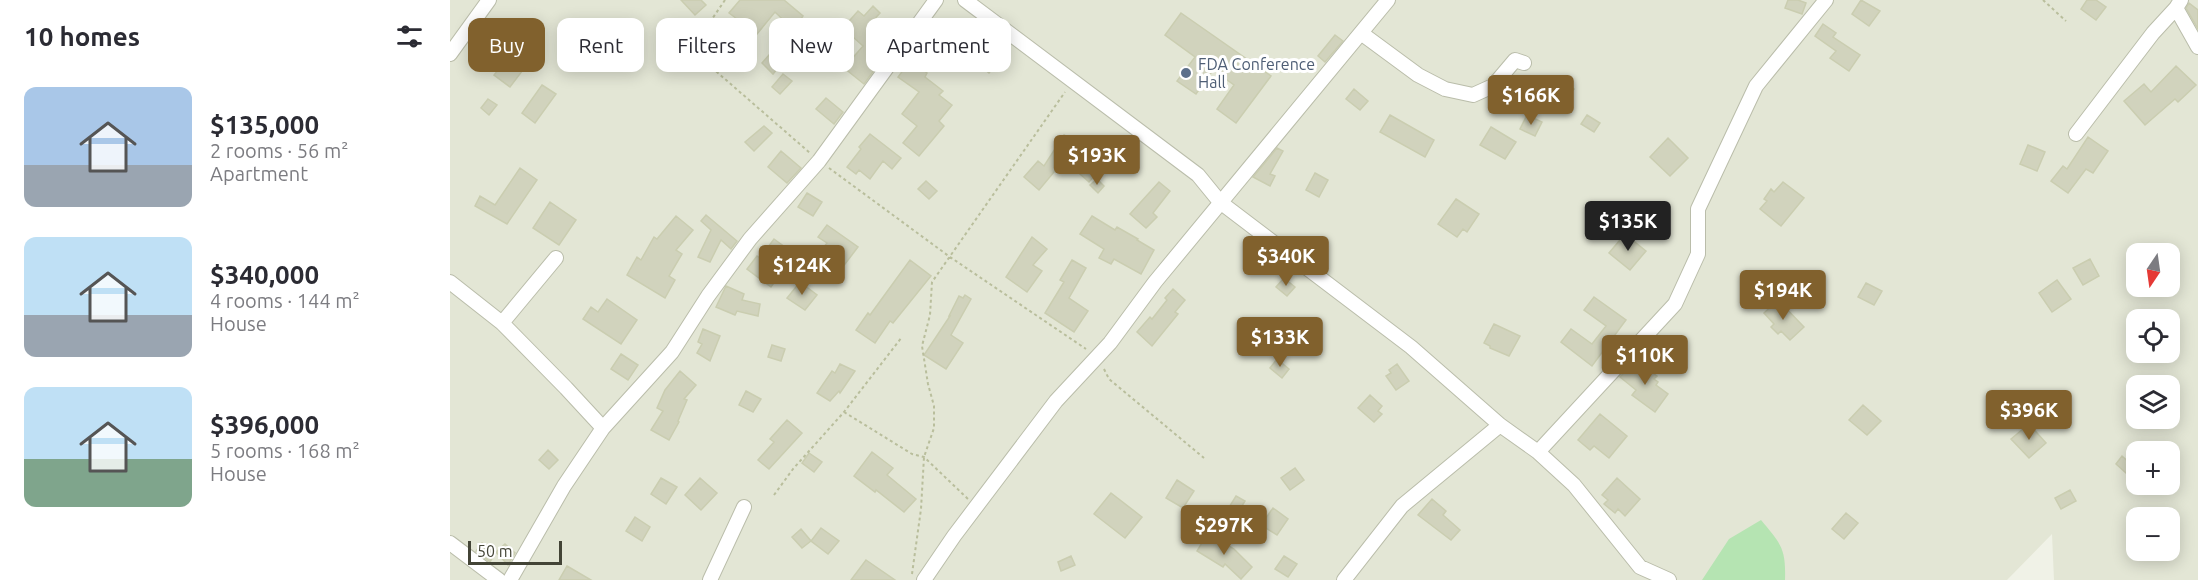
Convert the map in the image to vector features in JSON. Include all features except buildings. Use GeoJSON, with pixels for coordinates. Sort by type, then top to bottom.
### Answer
{"type":"FeatureCollection","features":[{"type":"Feature","properties":{"kind":"street"},"geometry":{"type":"LineString","coordinates":[[450,54],[489,0]]}},
{"type":"Feature","properties":{"kind":"street"},"geometry":{"type":"LineString","coordinates":[[510,580],[564,486],[603,428],[672,352],[708,296],[750,239],[819,160],[936,0]]}},
{"type":"Feature","properties":{"kind":"street"},"geometry":{"type":"LineString","coordinates":[[965,0],[1198,175],[1220,202],[1411,347],[1500,425],[1538,452],[1574,486],[1640,567],[1669,580]]}},
{"type":"Feature","properties":{"kind":"street"},"geometry":{"type":"LineString","coordinates":[[924,580],[976,506],[1056,401],[1097,357],[1220,202],[1388,0]]}},
{"type":"Feature","properties":{"kind":"street"},"geometry":{"type":"LineString","coordinates":[[1538,452],[1675,304],[1698,254],[1698,209],[1756,86],[1826,0]]}},
{"type":"Feature","properties":{"kind":"street"},"geometry":{"type":"LineString","coordinates":[[2076,134],[2152,33],[2178,4],[2198,47]]}},
{"type":"Feature","properties":{"kind":"street"},"geometry":{"type":"LineString","coordinates":[[1361,33],[1418,75],[1445,88],[1473,95],[1493,86],[1515,60],[1524,63]]}},
{"type":"Feature","properties":{"kind":"street"},"geometry":{"type":"LineString","coordinates":[[502,323],[556,258]]}},
{"type":"Feature","properties":{"kind":"street"},"geometry":{"type":"LineString","coordinates":[[450,282],[502,323],[603,428]]}},
{"type":"Feature","properties":{"kind":"street"},"geometry":{"type":"LineString","coordinates":[[1344,580],[1402,506],[1500,425]]}},
{"type":"Feature","properties":{"kind":"street"},"geometry":{"type":"LineString","coordinates":[[710,580],[744,507]]}},
{"type":"Feature","properties":{"kind":"street"},"geometry":{"type":"LineString","coordinates":[[450,543],[499,580]]}},
{"type":"Feature","properties":{"kind":"path"},"geometry":{"type":"LineString","coordinates":[[725,0],[697,41],[695,53],[819,160],[950,257],[1097,357],[1109,379],[1204,458]]}},
{"type":"Feature","properties":{"kind":"path"},"geometry":{"type":"LineString","coordinates":[[2043,0],[2066,21]]}},
{"type":"Feature","properties":{"kind":"path"},"geometry":{"type":"LineString","coordinates":[[911,580],[921,510],[924,457],[933,428],[934,406],[922,346],[930,315],[932,282],[1072,82]]}},
{"type":"Feature","properties":{"kind":"path"},"geometry":{"type":"LineString","coordinates":[[774,495],[793,469],[844,412],[902,337]]}},
{"type":"Feature","properties":{"kind":"path"},"geometry":{"type":"LineString","coordinates":[[844,412],[912,454],[924,457],[976,506]]}},
{"type":"Feature","properties":{"kind":"shaded area"},"geometry":{"type":"Polygon","coordinates":[[[450,0],[2198,0],[2198,580],[2054,580],[2052,534],[2007,580],[450,580],[450,0]]]}},
{"type":"Feature","properties":{"kind":"green space"},"geometry":{"type":"Polygon","coordinates":[[[1761,520],[1781,547],[1785,580],[1702,580],[1729,539],[1761,520]]]}},
{"type":"Feature","properties":{"kind":"place","name":"FDA Conference Hall"},"geometry":{"type":"Point","coordinates":[1186,73]}}]}
